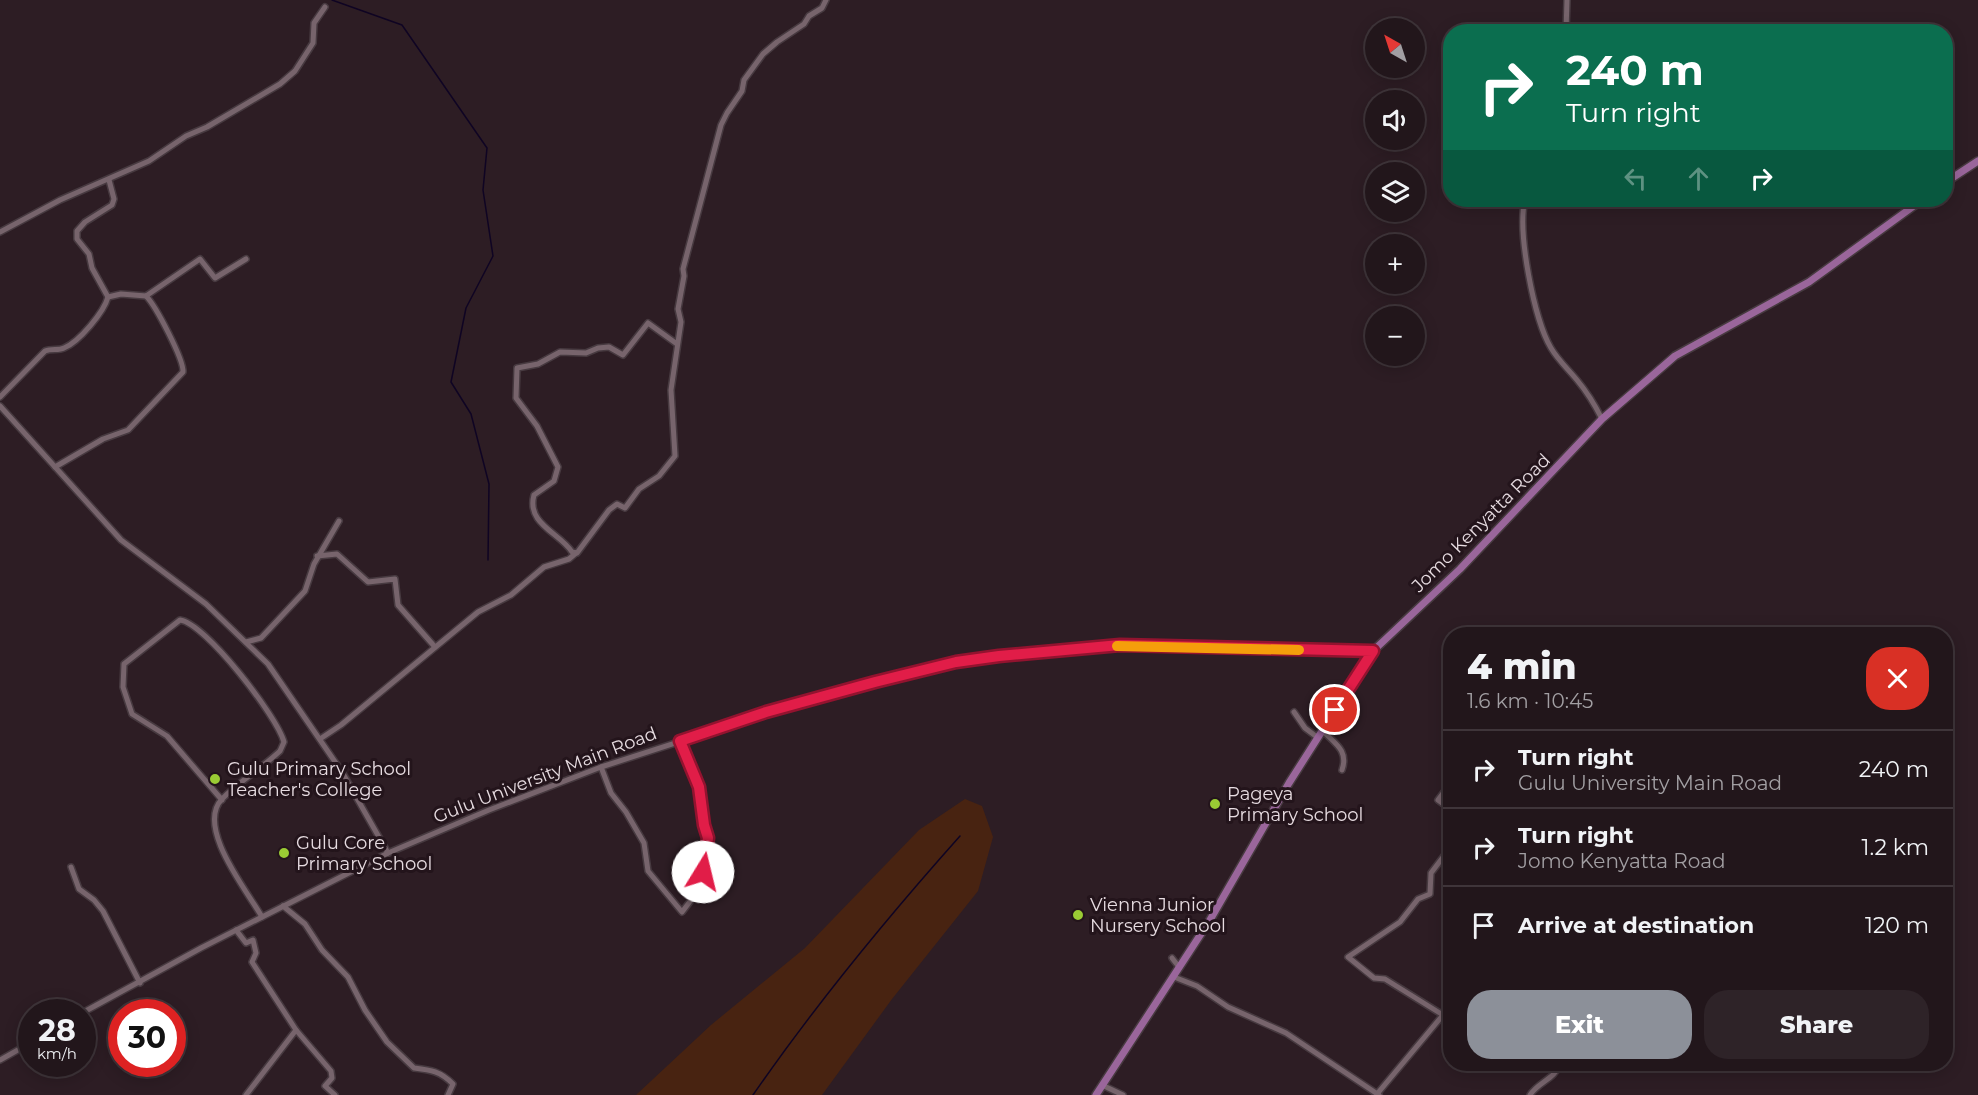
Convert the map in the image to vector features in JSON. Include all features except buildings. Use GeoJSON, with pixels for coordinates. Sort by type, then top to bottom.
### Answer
{"type":"FeatureCollection","features":[{"type":"Feature","properties":{"kind":"main road"},"geometry":{"type":"LineString","coordinates":[[1953,177],[1978,161]]}},
{"type":"Feature","properties":{"kind":"main road","name":"Jomo Kenyatta Road"},"geometry":{"type":"LineString","coordinates":[[1096,1095],[1215,912],[1317,737],[1373,651],[1460,569],[1602,419],[1675,356],[1809,282],[1912,207]]}},
{"type":"Feature","properties":{"kind":"street"},"geometry":{"type":"LineString","coordinates":[[320,739],[341,725],[478,612],[511,596],[544,567],[569,559],[577,553],[609,510],[617,504],[625,508],[639,489],[659,476],[675,456],[671,390],[681,322],[678,309],[681,304],[685,256],[692,243],[696,212],[709,178],[721,125],[742,91],[744,80],[763,54],[804,24],[809,16],[822,8],[826,0]]}},
{"type":"Feature","properties":{"kind":"street"},"geometry":{"type":"LineString","coordinates":[[1566,24],[1567,0]]}},
{"type":"Feature","properties":{"kind":"street"},"geometry":{"type":"LineString","coordinates":[[0,232],[60,200],[149,161],[186,136],[207,127],[280,84],[295,71],[313,44],[314,23],[325,7]]}},
{"type":"Feature","properties":{"kind":"street"},"geometry":{"type":"LineString","coordinates":[[108,297],[92,267],[89,254],[77,239],[77,231],[85,222],[112,205],[114,199],[109,180]]}},
{"type":"Feature","properties":{"kind":"street"},"geometry":{"type":"LineString","coordinates":[[1524,207],[1522,227],[1531,282],[1547,342],[1560,362],[1589,395],[1602,419]]}},
{"type":"Feature","properties":{"kind":"street"},"geometry":{"type":"LineString","coordinates":[[0,397],[45,351],[63,349],[79,336],[96,319],[108,297],[121,294],[146,296],[200,259],[215,279],[246,259]]}},
{"type":"Feature","properties":{"kind":"street"},"geometry":{"type":"LineString","coordinates":[[55,467],[103,439],[128,430],[183,372],[182,362],[172,339],[153,303],[146,296]]}},
{"type":"Feature","properties":{"kind":"street"},"geometry":{"type":"LineString","coordinates":[[577,553],[572,552],[567,544],[543,528],[532,504],[534,495],[554,481],[558,467],[537,426],[516,398],[517,368],[538,364],[560,352],[586,353],[598,348],[609,347],[623,356],[648,323],[677,344]]}},
{"type":"Feature","properties":{"kind":"street"},"geometry":{"type":"LineString","coordinates":[[0,406],[91,510],[136,554],[206,604],[268,664],[320,739],[388,853]]}},
{"type":"Feature","properties":{"kind":"street"},"geometry":{"type":"LineString","coordinates":[[246,642],[261,638],[300,597],[309,580],[317,556],[339,521]]}},
{"type":"Feature","properties":{"kind":"street"},"geometry":{"type":"LineString","coordinates":[[317,556],[337,554],[368,582],[395,579],[398,605],[435,647]]}},
{"type":"Feature","properties":{"kind":"street"},"geometry":{"type":"LineString","coordinates":[[222,800],[171,740],[135,716],[127,701],[123,681],[124,664],[180,620],[196,628],[232,663],[278,729],[284,742],[280,751],[222,800],[216,813],[221,849],[262,917]]}},
{"type":"Feature","properties":{"kind":"street","name":"Gulu University Main Road"},"geometry":{"type":"LineString","coordinates":[[96,1006],[236,930],[388,853],[489,810],[602,767],[766,712],[956,662],[999,656],[1120,645],[1373,651]]}},
{"type":"Feature","properties":{"kind":"street"},"geometry":{"type":"LineString","coordinates":[[1293,712],[1305,728],[1317,737]]}},
{"type":"Feature","properties":{"kind":"street"},"geometry":{"type":"LineString","coordinates":[[1322,730],[1341,748],[1345,760],[1342,770]]}},
{"type":"Feature","properties":{"kind":"street"},"geometry":{"type":"LineString","coordinates":[[602,767],[611,793],[626,812],[644,843],[648,871],[682,912],[698,891],[708,838],[699,787],[680,741]]}},
{"type":"Feature","properties":{"kind":"street"},"geometry":{"type":"LineString","coordinates":[[1174,977],[1197,986],[1228,1006],[1286,1033],[1378,1094],[1443,1015],[1385,979],[1374,978],[1348,957],[1400,922],[1418,899],[1430,894],[1431,873],[1443,858]]}},
{"type":"Feature","properties":{"kind":"street"},"geometry":{"type":"LineString","coordinates":[[71,867],[80,890],[103,910],[140,983]]}},
{"type":"Feature","properties":{"kind":"street"},"geometry":{"type":"LineString","coordinates":[[283,906],[305,924],[322,950],[348,977],[365,1010],[387,1042],[414,1068],[434,1069],[453,1084],[448,1095]]}},
{"type":"Feature","properties":{"kind":"street"},"geometry":{"type":"LineString","coordinates":[[236,930],[246,943],[253,940],[256,953],[252,962],[296,1030],[331,1071],[332,1078],[326,1086],[334,1095]]}},
{"type":"Feature","properties":{"kind":"street"},"geometry":{"type":"LineString","coordinates":[[1172,958],[1179,967]]}},
{"type":"Feature","properties":{"kind":"street"},"geometry":{"type":"LineString","coordinates":[[246,1095],[296,1030]]}},
{"type":"Feature","properties":{"kind":"street"},"geometry":{"type":"LineString","coordinates":[[0,1060],[18,1050]]}},
{"type":"Feature","properties":{"kind":"street"},"geometry":{"type":"LineString","coordinates":[[1530,1095],[1536,1085],[1554,1075],[1556,1071]]}},
{"type":"Feature","properties":{"kind":"street"},"geometry":{"type":"LineString","coordinates":[[1102,1085],[1124,1095]]}},
{"type":"Feature","properties":{"kind":"shaded area"},"geometry":{"type":"Polygon","coordinates":[[[965,799],[982,806],[993,837],[978,891],[892,999],[822,1095],[636,1095],[711,1025],[805,948],[919,830],[965,799]]]}},
{"type":"Feature","properties":{"kind":"waterway"},"geometry":{"type":"LineString","coordinates":[[332,0],[402,25],[487,148],[483,190],[493,256],[466,308],[451,382],[471,414],[489,484],[488,560]]}},
{"type":"Feature","properties":{"kind":"waterway"},"geometry":{"type":"LineString","coordinates":[[753,1095],[852,962],[960,836]]}},
{"type":"Feature","properties":{"kind":"slow traffic"},"geometry":{"type":"LineString","coordinates":[[1117,646],[1299,650]]}},
{"type":"Feature","properties":{"kind":"place","name":"Gulu Primary School Teacher's College"},"geometry":{"type":"Point","coordinates":[215,779]}},
{"type":"Feature","properties":{"kind":"place","name":"Pageya Primary School"},"geometry":{"type":"Point","coordinates":[1215,804]}},
{"type":"Feature","properties":{"kind":"place","name":"Gulu Core Primary School"},"geometry":{"type":"Point","coordinates":[284,853]}},
{"type":"Feature","properties":{"kind":"place","name":"Vienna Junior Nursery School"},"geometry":{"type":"Point","coordinates":[1078,915]}},
{"type":"Feature","properties":{"kind":"route"},"geometry":{"type":"LineString","coordinates":[[703,872],[708,838],[699,787],[680,741],[766,712],[875,682],[956,662],[1014,654],[1120,645],[1373,651],[1335,710]]}}]}
